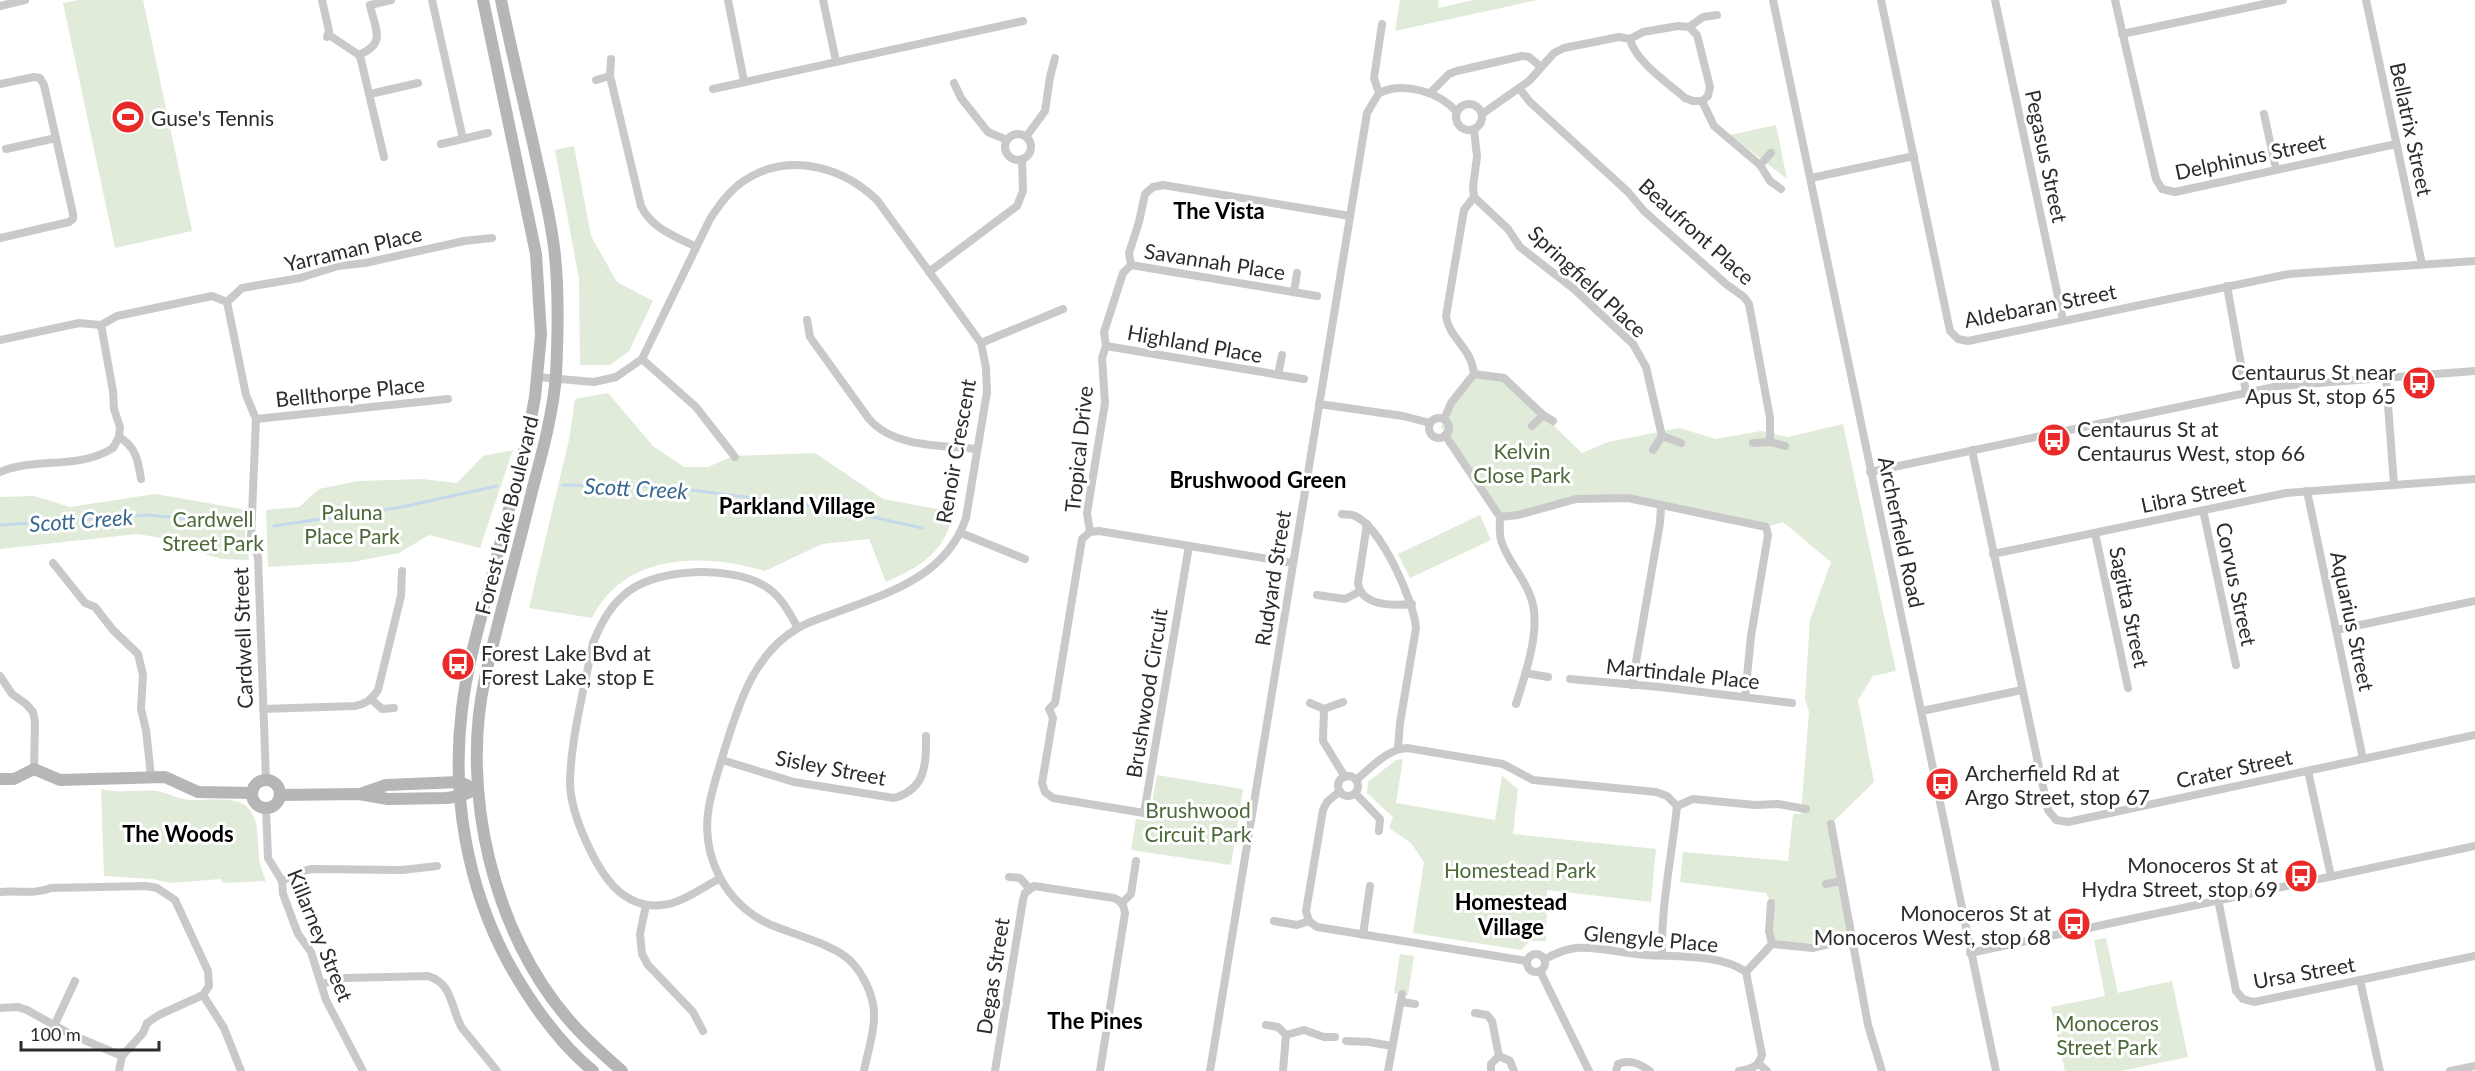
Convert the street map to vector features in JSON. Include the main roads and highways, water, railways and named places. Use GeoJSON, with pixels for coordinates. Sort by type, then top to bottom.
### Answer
{"type":"FeatureCollection","features":[{"type":"Feature","properties":{"kind":"main road","name":"Forest Lake Boulevard"},"geometry":{"type":"LineString","coordinates":[[483,0],[536,254],[541,335],[538,377],[528,435],[468,668],[462,708],[460,796],[469,856],[481,900],[497,941],[517,978],[543,1017],[593,1071]]}},
{"type":"Feature","properties":{"kind":"main road","name":"Forest Lake Boulevard"},"geometry":{"type":"LineString","coordinates":[[501,0],[548,212],[555,254],[558,297],[555,379],[548,431],[484,679],[477,750],[478,789],[484,837],[494,876],[510,924],[526,956],[568,1020],[622,1071]]}},
{"type":"Feature","properties":{"kind":"main road"},"geometry":{"type":"LineString","coordinates":[[0,779],[14,779],[34,769],[60,780],[151,776],[170,778],[198,792],[252,793]]}},
{"type":"Feature","properties":{"kind":"main road"},"geometry":{"type":"LineString","coordinates":[[266,780],[277,786],[280,795],[274,805],[266,808],[258,805],[252,793],[255,786],[266,780]]}},
{"type":"Feature","properties":{"kind":"main road"},"geometry":{"type":"LineString","coordinates":[[359,794],[386,785],[459,782],[478,789]]}},
{"type":"Feature","properties":{"kind":"main road"},"geometry":{"type":"LineString","coordinates":[[280,795],[359,794],[388,799],[460,796],[478,789]]}},
{"type":"Feature","properties":{"kind":"waterway","name":"Scott Creek"},"geometry":{"type":"LineString","coordinates":[[563,485],[668,487],[836,509],[922,528]]}},
{"type":"Feature","properties":{"kind":"waterway","name":"Scott Creek"},"geometry":{"type":"LineString","coordinates":[[274,526],[402,507],[497,486]]}},
{"type":"Feature","properties":{"kind":"waterway","name":"Scott Creek"},"geometry":{"type":"LineString","coordinates":[[0,525],[147,515],[234,523]]}},
{"type":"Feature","properties":{"kind":"place","name":"Guse's Tennis"},"geometry":{"type":"Point","coordinates":[128,117]}},
{"type":"Feature","properties":{"kind":"place","name":"Centaurus St near Apus St, stop 65"},"geometry":{"type":"Point","coordinates":[2419,383]}},
{"type":"Feature","properties":{"kind":"place","name":"Centaurus St at Centaurus West, stop 66"},"geometry":{"type":"Point","coordinates":[2054,440]}},
{"type":"Feature","properties":{"kind":"place","name":"Forest Lake Bvd at Forest Lake, stop E"},"geometry":{"type":"Point","coordinates":[458,664]}},
{"type":"Feature","properties":{"kind":"place","name":"Archerfield Rd at Argo Street, stop 67"},"geometry":{"type":"Point","coordinates":[1942,784]}},
{"type":"Feature","properties":{"kind":"place","name":"Monoceros St at Hydra Street, stop 69"},"geometry":{"type":"Point","coordinates":[2301,876]}},
{"type":"Feature","properties":{"kind":"place","name":"Monoceros St at Monoceros West, stop 68"},"geometry":{"type":"Point","coordinates":[2074,924]}},
{"type":"Feature","properties":{"kind":"district","name":"The Vista"},"geometry":{"type":"Point","coordinates":[1219,210]}},
{"type":"Feature","properties":{"kind":"district","name":"Brushwood Green"},"geometry":{"type":"Point","coordinates":[1258,479]}},
{"type":"Feature","properties":{"kind":"district","name":"Parkland Village"},"geometry":{"type":"Point","coordinates":[797,505]}},
{"type":"Feature","properties":{"kind":"district","name":"The Woods"},"geometry":{"type":"Point","coordinates":[178,833]}},
{"type":"Feature","properties":{"kind":"district","name":"Homestead Village"},"geometry":{"type":"Point","coordinates":[1511,914]}},
{"type":"Feature","properties":{"kind":"district","name":"The Pines"},"geometry":{"type":"Point","coordinates":[1095,1020]}},
{"type":"Feature","properties":{"kind":"park label","name":"Kelvin Close Park"},"geometry":{"type":"Point","coordinates":[1522,462]}},
{"type":"Feature","properties":{"kind":"park label","name":"Paluna Place Park"},"geometry":{"type":"Point","coordinates":[352,523]}},
{"type":"Feature","properties":{"kind":"park label","name":"Cardwell Street Park"},"geometry":{"type":"Point","coordinates":[213,530]}},
{"type":"Feature","properties":{"kind":"park label","name":"Brushwood Circuit Park"},"geometry":{"type":"Point","coordinates":[1198,821]}},
{"type":"Feature","properties":{"kind":"park label","name":"Homestead Park"},"geometry":{"type":"Point","coordinates":[1520,869]}},
{"type":"Feature","properties":{"kind":"park label","name":"Monoceros Street Park"},"geometry":{"type":"Point","coordinates":[2107,1034]}}]}
